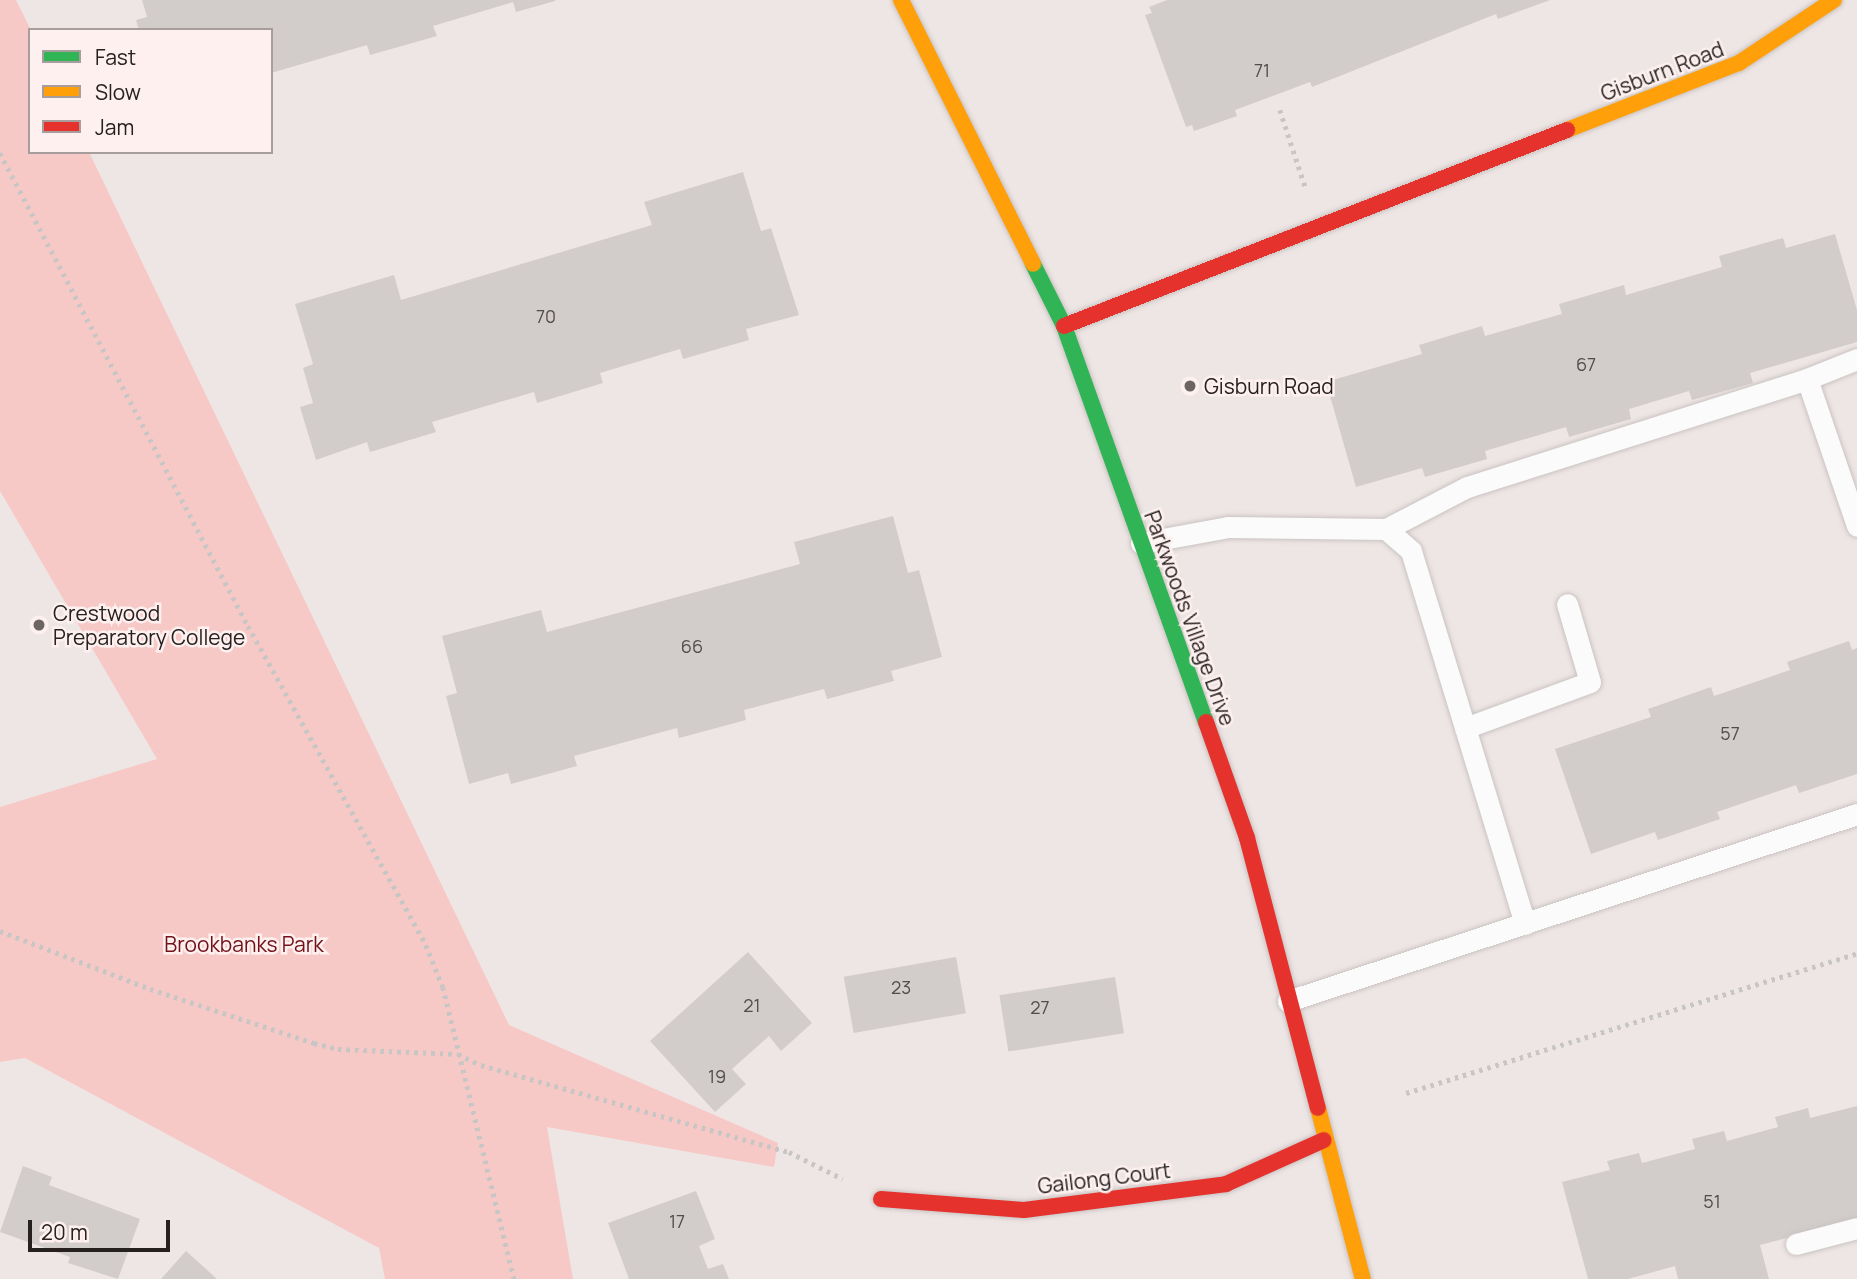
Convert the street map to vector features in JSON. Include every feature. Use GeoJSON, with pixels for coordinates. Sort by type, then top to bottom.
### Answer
{"type":"FeatureCollection","features":[{"type":"Feature","properties":{"kind":"main road","name":"Parkwoods Village Drive"},"geometry":{"type":"LineString","coordinates":[[901,0],[1064,326],[1247,838],[1324,1140],[1363,1279]]}},
{"type":"Feature","properties":{"kind":"main road","name":"Gisburn Road"},"geometry":{"type":"LineString","coordinates":[[1064,326],[1739,63],[1834,0]]}},
{"type":"Feature","properties":{"kind":"main road","name":"Gailong Court"},"geometry":{"type":"LineString","coordinates":[[881,1199],[1024,1210],[1226,1184],[1324,1140]]}},
{"type":"Feature","properties":{"kind":"lane"},"geometry":{"type":"LineString","coordinates":[[1141,543],[1228,527],[1386,529],[1467,487],[1807,379],[1857,359]]}},
{"type":"Feature","properties":{"kind":"lane"},"geometry":{"type":"LineString","coordinates":[[1807,379],[1857,526]]}},
{"type":"Feature","properties":{"kind":"lane"},"geometry":{"type":"LineString","coordinates":[[1386,529],[1411,551],[1525,923]]}},
{"type":"Feature","properties":{"kind":"lane"},"geometry":{"type":"LineString","coordinates":[[1465,728],[1590,682],[1567,604]]}},
{"type":"Feature","properties":{"kind":"lane"},"geometry":{"type":"LineString","coordinates":[[1288,1001],[1857,814]]}},
{"type":"Feature","properties":{"kind":"lane"},"geometry":{"type":"LineString","coordinates":[[1796,1244],[1857,1228]]}},
{"type":"Feature","properties":{"kind":"path"},"geometry":{"type":"LineString","coordinates":[[1280,110],[1318,228]]}},
{"type":"Feature","properties":{"kind":"path"},"geometry":{"type":"LineString","coordinates":[[0,153],[248,625],[426,945],[443,987],[514,1279]]}},
{"type":"Feature","properties":{"kind":"path"},"geometry":{"type":"LineString","coordinates":[[0,931],[150,989],[314,1043],[338,1049],[458,1054],[481,1065],[789,1152],[881,1199]]}},
{"type":"Feature","properties":{"kind":"path"},"geometry":{"type":"LineString","coordinates":[[1406,1093],[1857,953]]}},
{"type":"Feature","properties":{"kind":"green space","name":"Brookbanks Park"},"geometry":{"type":"Polygon","coordinates":[[[0,0],[16,0],[30,28],[28,154],[90,154],[509,1025],[778,1143],[774,1167],[547,1127],[573,1279],[385,1279],[379,1248],[25,1058],[0,1062],[0,807],[157,759],[0,491],[0,0]]]}},
{"type":"Feature","properties":{"kind":"building"},"geometry":{"type":"Polygon","coordinates":[[[142,0],[555,0],[516,12],[513,2],[433,26],[437,36],[370,55],[367,45],[273,72],[273,28],[138,28],[136,20],[147,17],[142,0]]]}},
{"type":"Feature","properties":{"kind":"building"},"geometry":{"type":"Polygon","coordinates":[[[1167,0],[1550,0],[1498,19],[1496,14],[1312,87],[1310,82],[1235,110],[1237,116],[1194,131],[1192,125],[1186,127],[1145,15],[1152,13],[1149,7],[1167,0]]]}},
{"type":"Feature","properties":{"kind":"building"},"geometry":{"type":"Polygon","coordinates":[[[743,172],[761,231],[771,228],[799,315],[746,329],[749,340],[683,359],[680,349],[600,373],[603,383],[537,403],[534,392],[432,422],[436,432],[370,452],[367,442],[316,460],[300,407],[313,403],[303,368],[313,364],[295,304],[394,275],[401,300],[652,225],[644,202],[743,172]]]}},
{"type":"Feature","properties":{"kind":"building"},"geometry":{"type":"Polygon","coordinates":[[[1835,234],[1857,310],[1857,342],[1750,373],[1753,383],[1692,400],[1689,391],[1629,409],[1631,419],[1569,437],[1566,427],[1485,451],[1487,459],[1425,477],[1422,468],[1356,487],[1326,382],[1422,354],[1419,345],[1482,326],[1485,336],[1562,314],[1559,304],[1624,285],[1626,295],[1722,267],[1719,256],[1783,238],[1786,248],[1835,234]]]}},
{"type":"Feature","properties":{"kind":"building"},"geometry":{"type":"Polygon","coordinates":[[[893,516],[908,573],[919,570],[942,657],[891,671],[894,681],[827,699],[824,689],[744,710],[746,720],[679,738],[677,728],[574,756],[577,766],[511,784],[508,773],[469,784],[446,696],[457,693],[442,636],[541,610],[547,632],[800,564],[794,542],[893,516]]]}},
{"type":"Feature","properties":{"kind":"building"},"geometry":{"type":"Polygon","coordinates":[[[1849,641],[1852,650],[1857,648],[1857,774],[1799,793],[1796,785],[1717,812],[1720,819],[1658,840],[1655,832],[1591,854],[1555,749],[1651,717],[1648,709],[1711,687],[1714,696],[1790,670],[1787,662],[1849,641]]]}},
{"type":"Feature","properties":{"kind":"building"},"geometry":{"type":"Polygon","coordinates":[[[748,952],[812,1023],[781,1051],[769,1036],[732,1069],[746,1084],[715,1112],[650,1041],[748,952]]]}},
{"type":"Feature","properties":{"kind":"building"},"geometry":{"type":"Polygon","coordinates":[[[956,957],[966,1013],[854,1033],[844,977],[956,957]]]}},
{"type":"Feature","properties":{"kind":"building"},"geometry":{"type":"Polygon","coordinates":[[[1115,977],[1124,1033],[1008,1052],[999,995],[1115,977]]]}},
{"type":"Feature","properties":{"kind":"building"},"geometry":{"type":"Polygon","coordinates":[[[1857,1106],[1857,1219],[1760,1245],[1769,1279],[1678,1279],[1675,1266],[1628,1279],[1588,1279],[1562,1182],[1610,1170],[1607,1161],[1639,1153],[1642,1163],[1695,1149],[1692,1139],[1724,1131],[1727,1141],[1778,1127],[1775,1117],[1808,1108],[1810,1118],[1857,1106]]]}},
{"type":"Feature","properties":{"kind":"building"},"geometry":{"type":"Polygon","coordinates":[[[23,1166],[52,1177],[49,1185],[140,1219],[118,1279],[68,1263],[70,1257],[0,1232],[23,1166]]]}},
{"type":"Feature","properties":{"kind":"building"},"geometry":{"type":"Polygon","coordinates":[[[696,1191],[715,1239],[699,1246],[708,1269],[723,1264],[729,1279],[629,1279],[608,1223],[696,1191]]]}},
{"type":"Feature","properties":{"kind":"building"},"geometry":{"type":"Polygon","coordinates":[[[186,1251],[217,1279],[161,1279],[186,1251]]]}},
{"type":"Feature","properties":{"kind":"traffic: fast"},"geometry":{"type":"LineString","coordinates":[[1033,264],[1064,326],[1206,722]]}},
{"type":"Feature","properties":{"kind":"traffic: slow"},"geometry":{"type":"LineString","coordinates":[[901,0],[1033,264]]}},
{"type":"Feature","properties":{"kind":"traffic: slow"},"geometry":{"type":"LineString","coordinates":[[1567,130],[1739,63],[1834,0]]}},
{"type":"Feature","properties":{"kind":"traffic: slow"},"geometry":{"type":"LineString","coordinates":[[1318,1108],[1363,1279]]}},
{"type":"Feature","properties":{"kind":"traffic: jam"},"geometry":{"type":"LineString","coordinates":[[1064,326],[1567,130]]}},
{"type":"Feature","properties":{"kind":"traffic: jam"},"geometry":{"type":"LineString","coordinates":[[1206,722],[1247,838],[1318,1108]]}},
{"type":"Feature","properties":{"kind":"traffic: jam"},"geometry":{"type":"LineString","coordinates":[[881,1199],[1024,1210],[1226,1184],[1324,1140]]}},
{"type":"Feature","properties":{"kind":"place","name":"Gisburn Road"},"geometry":{"type":"Point","coordinates":[1190,386]}},
{"type":"Feature","properties":{"kind":"place","name":"Crestwood Preparatory College"},"geometry":{"type":"Point","coordinates":[39,625]}}]}
